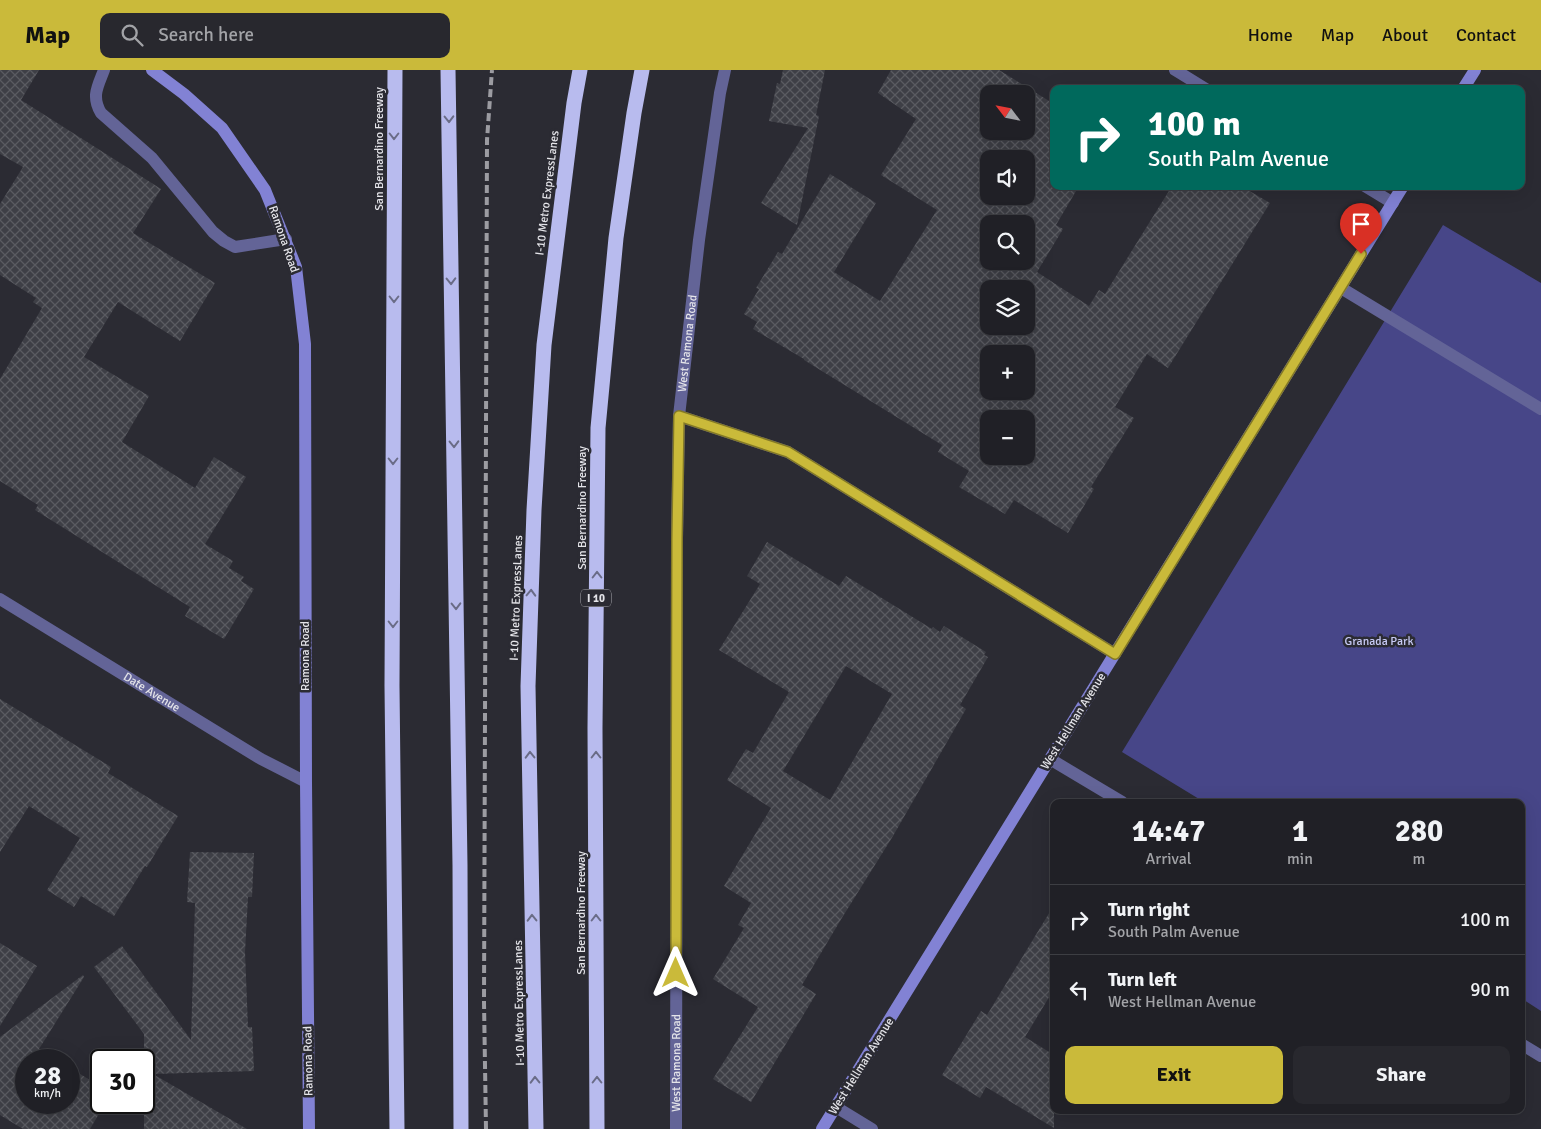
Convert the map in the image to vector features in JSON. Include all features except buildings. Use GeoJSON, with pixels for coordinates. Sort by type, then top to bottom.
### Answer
{"type":"FeatureCollection","features":[{"type":"Feature","properties":{"kind":"highway","name":"San Bernardino Freeway"},"geometry":{"type":"LineString","coordinates":[[395,70],[392,686],[397,1129]]}},
{"type":"Feature","properties":{"kind":"highway"},"geometry":{"type":"LineString","coordinates":[[448,70],[460,865],[461,1129]]}},
{"type":"Feature","properties":{"kind":"highway","name":"I-10 Metro ExpressLanes"},"geometry":{"type":"LineString","coordinates":[[536,1129],[528,686],[534,510],[544,345],[574,102],[580,70]]}},
{"type":"Feature","properties":{"kind":"highway","name":"San Bernardino Freeway"},"geometry":{"type":"LineString","coordinates":[[598,1129],[595,728],[598,428],[616,238],[642,70]]}},
{"type":"Feature","properties":{"kind":"street"},"geometry":{"type":"LineString","coordinates":[[104,70],[96,93],[96,104],[101,113],[152,158],[213,232],[235,247],[286,239]]}},
{"type":"Feature","properties":{"kind":"street","name":"Ramona Road"},"geometry":{"type":"LineString","coordinates":[[152,70],[184,94],[222,128],[266,190],[296,267],[305,344],[309,1129]]}},
{"type":"Feature","properties":{"kind":"street","name":"West Ramona Road"},"geometry":{"type":"LineString","coordinates":[[676,1129],[676,569],[679,416],[699,240],[725,70]]}},
{"type":"Feature","properties":{"kind":"street"},"geometry":{"type":"LineString","coordinates":[[1175,70],[1199,85]]}},
{"type":"Feature","properties":{"kind":"street"},"geometry":{"type":"LineString","coordinates":[[1466,85],[1475,70]]}},
{"type":"Feature","properties":{"kind":"street"},"geometry":{"type":"LineString","coordinates":[[1372,190],[1393,203]]}},
{"type":"Feature","properties":{"kind":"street","name":"West Hellman Avenue"},"geometry":{"type":"LineString","coordinates":[[822,1129],[1401,190]]}},
{"type":"Feature","properties":{"kind":"street"},"geometry":{"type":"LineString","coordinates":[[1340,288],[1541,409]]}},
{"type":"Feature","properties":{"kind":"street"},"geometry":{"type":"LineString","coordinates":[[679,416],[788,452],[1115,654]]}},
{"type":"Feature","properties":{"kind":"street","name":"Date Avenue"},"geometry":{"type":"LineString","coordinates":[[0,599],[261,758],[306,782]]}},
{"type":"Feature","properties":{"kind":"street"},"geometry":{"type":"LineString","coordinates":[[1050,759],[1117,799]]}},
{"type":"Feature","properties":{"kind":"street"},"geometry":{"type":"LineString","coordinates":[[1525,1046],[1541,1056]]}},
{"type":"Feature","properties":{"kind":"street"},"geometry":{"type":"LineString","coordinates":[[836,1107],[872,1129]]}},
{"type":"Feature","properties":{"kind":"green space","name":"Granada Park"},"geometry":{"type":"Polygon","coordinates":[[[1443,225],[1541,283],[1541,1011],[1525,1001],[1525,799],[1199,799],[1122,752],[1443,225]]]}},
{"type":"Feature","properties":{"kind":"railway"},"geometry":{"type":"LineString","coordinates":[[486,1129],[484,1002],[487,140],[492,70]]}},
{"type":"Feature","properties":{"kind":"route"},"geometry":{"type":"LineString","coordinates":[[676,973],[679,416],[788,452],[1115,654],[1361,254]]}}]}
